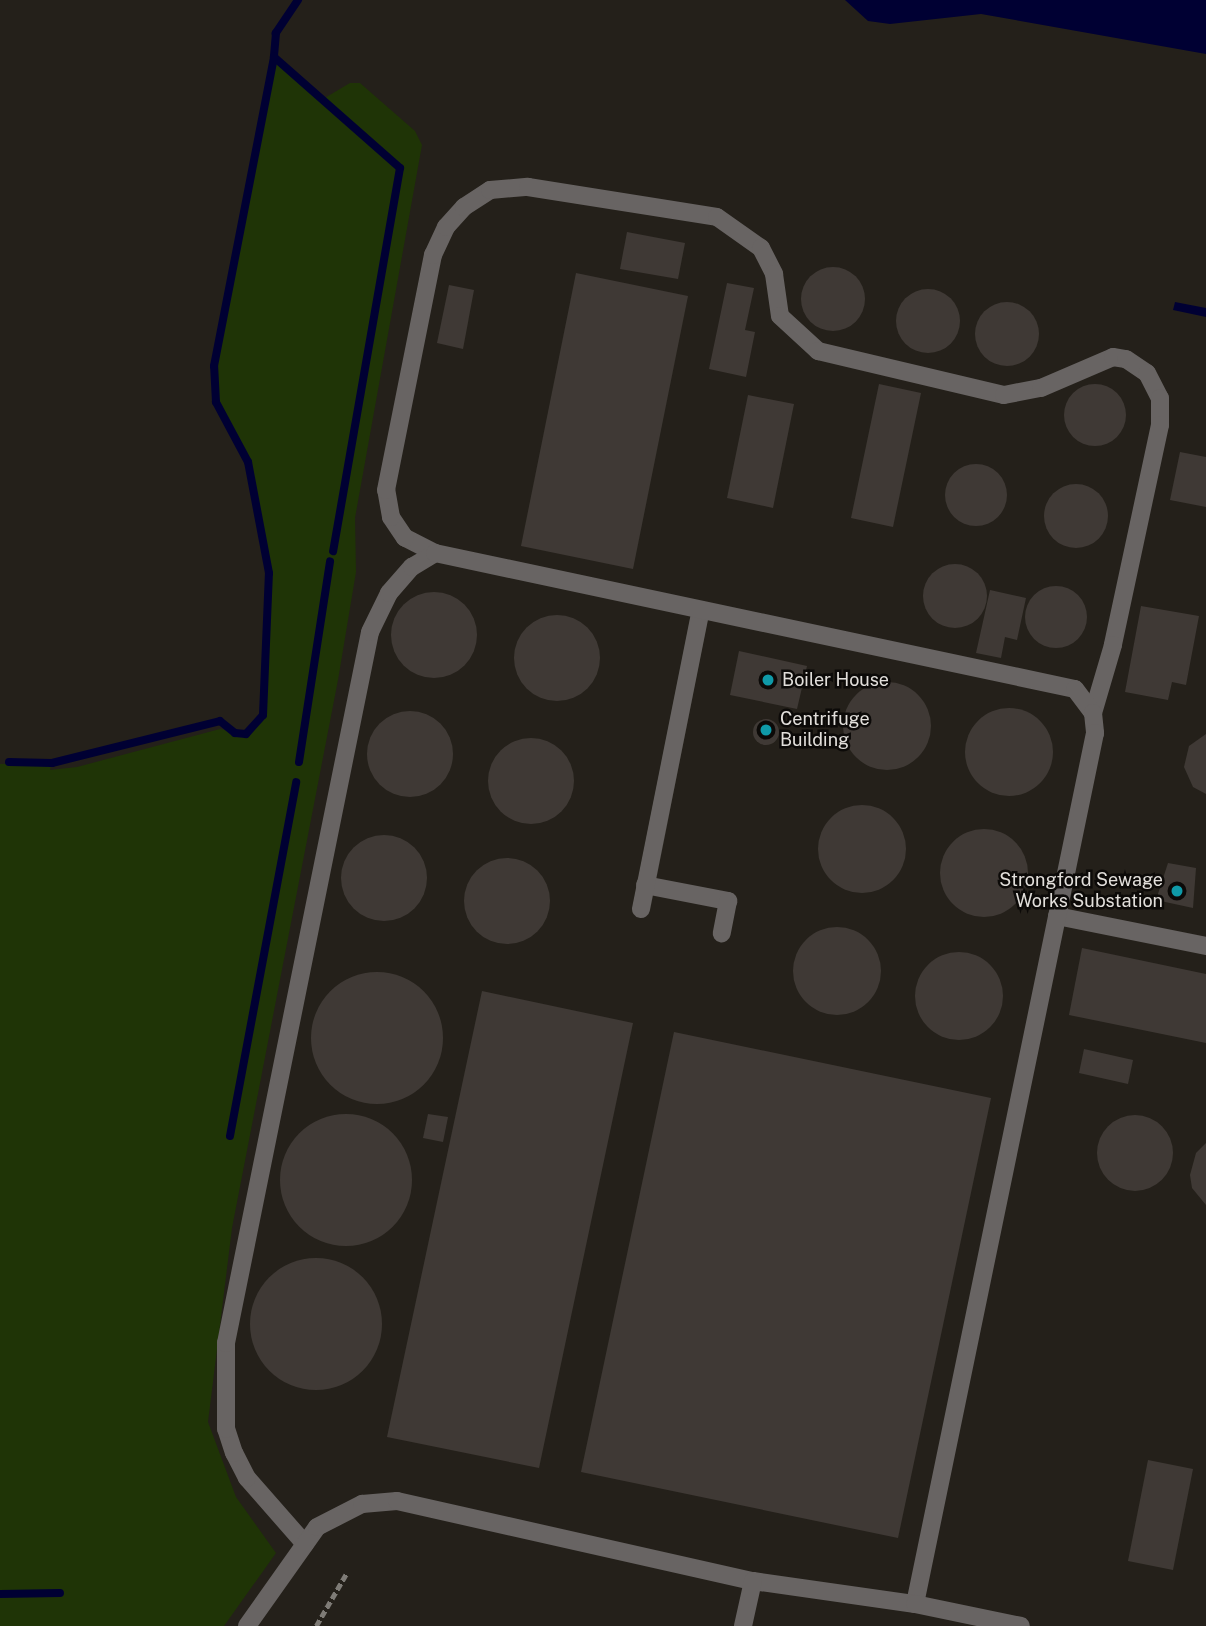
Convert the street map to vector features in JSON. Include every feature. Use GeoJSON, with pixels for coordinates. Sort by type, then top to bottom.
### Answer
{"type":"FeatureCollection","features":[{"type":"Feature","properties":{"kind":"lane"},"geometry":{"type":"LineString","coordinates":[[915,1604],[1096,733],[1093,713],[1112,645],[1160,425],[1160,398],[1147,373],[1126,359],[1113,357],[1041,388],[1004,396],[818,351],[780,316],[774,274],[761,248],[717,218],[528,187],[491,190],[464,207],[446,227],[433,255],[386,490],[391,517],[405,538],[435,553],[1075,689],[1093,713]]}},
{"type":"Feature","properties":{"kind":"lane"},"geometry":{"type":"LineString","coordinates":[[305,1544],[247,1478],[234,1453],[226,1429],[226,1343],[370,632],[389,593],[412,567],[435,553]]}},
{"type":"Feature","properties":{"kind":"lane"},"geometry":{"type":"LineString","coordinates":[[641,909],[701,610]]}},
{"type":"Feature","properties":{"kind":"lane"},"geometry":{"type":"LineString","coordinates":[[645,885],[728,901],[722,933]]}},
{"type":"Feature","properties":{"kind":"lane"},"geometry":{"type":"LineString","coordinates":[[1057,916],[1206,946]]}},
{"type":"Feature","properties":{"kind":"lane"},"geometry":{"type":"LineString","coordinates":[[247,1626],[317,1527],[336,1513],[362,1504],[397,1501],[752,1581],[915,1604],[1021,1626]]}},
{"type":"Feature","properties":{"kind":"lane"},"geometry":{"type":"LineString","coordinates":[[743,1626],[752,1581]]}},
{"type":"Feature","properties":{"kind":"path"},"geometry":{"type":"LineString","coordinates":[[316,1626],[346,1574]]}},
{"type":"Feature","properties":{"kind":"green space"},"geometry":{"type":"Polygon","coordinates":[[[274,57],[323,99],[350,83],[360,83],[415,131],[422,145],[355,518],[356,572],[338,680],[232,1228],[208,1422],[236,1497],[276,1553],[224,1626],[0,1626],[0,764],[52,763],[50,770],[77,767],[220,729],[246,734],[263,715],[269,573],[248,462],[216,402],[214,366],[274,57]]]}},
{"type":"Feature","properties":{"kind":"shaded area"},"geometry":{"type":"Polygon","coordinates":[[[845,0],[1206,0],[1206,54],[981,14],[890,24],[868,21],[845,0]]]}},
{"type":"Feature","properties":{"kind":"shaded area"},"geometry":{"type":"Polygon","coordinates":[[[1175,302],[1206,308],[1206,317],[1173,310],[1175,302]]]}},
{"type":"Feature","properties":{"kind":"building"},"geometry":{"type":"Polygon","coordinates":[[[627,232],[685,243],[678,279],[620,269],[627,232]]]}},
{"type":"Feature","properties":{"kind":"building"},"geometry":{"type":"Polygon","coordinates":[[[833,267],[851,273],[859,281],[865,299],[859,317],[851,325],[833,331],[815,325],[807,317],[801,299],[807,281],[815,273],[833,267]]]}},
{"type":"Feature","properties":{"kind":"building"},"geometry":{"type":"Polygon","coordinates":[[[576,273],[688,296],[633,569],[521,546],[576,273]]]}},
{"type":"Feature","properties":{"kind":"building"},"geometry":{"type":"Polygon","coordinates":[[[727,283],[754,288],[745,330],[755,332],[746,377],[709,369],[727,283]]]}},
{"type":"Feature","properties":{"kind":"building"},"geometry":{"type":"Polygon","coordinates":[[[449,285],[474,290],[463,349],[437,343],[449,285]]]}},
{"type":"Feature","properties":{"kind":"building"},"geometry":{"type":"Polygon","coordinates":[[[928,289],[946,295],[954,303],[960,321],[954,339],[946,347],[928,353],[910,347],[902,339],[896,321],[902,303],[910,295],[928,289]]]}},
{"type":"Feature","properties":{"kind":"building"},"geometry":{"type":"Polygon","coordinates":[[[1007,302],[1025,308],[1033,316],[1039,334],[1033,352],[1025,360],[1007,366],[989,360],[981,352],[975,334],[981,316],[989,308],[1007,302]]]}},
{"type":"Feature","properties":{"kind":"building"},"geometry":{"type":"Polygon","coordinates":[[[879,384],[921,393],[893,527],[851,518],[879,384]]]}},
{"type":"Feature","properties":{"kind":"building"},"geometry":{"type":"Polygon","coordinates":[[[1089,384],[1101,384],[1117,393],[1124,403],[1124,427],[1117,437],[1101,446],[1089,446],[1078,441],[1069,432],[1064,421],[1064,409],[1069,398],[1078,389],[1089,384]]]}},
{"type":"Feature","properties":{"kind":"building"},"geometry":{"type":"Polygon","coordinates":[[[748,395],[794,404],[773,508],[727,498],[748,395]]]}},
{"type":"Feature","properties":{"kind":"building"},"geometry":{"type":"Polygon","coordinates":[[[1180,452],[1206,457],[1206,507],[1170,500],[1180,452]]]}},
{"type":"Feature","properties":{"kind":"building"},"geometry":{"type":"Polygon","coordinates":[[[976,464],[988,466],[998,473],[1005,483],[1005,507],[998,517],[988,524],[976,526],[964,524],[954,517],[947,507],[945,495],[947,483],[954,473],[964,466],[976,464]]]}},
{"type":"Feature","properties":{"kind":"building"},"geometry":{"type":"Polygon","coordinates":[[[1076,484],[1094,490],[1102,498],[1108,516],[1102,534],[1094,542],[1076,548],[1058,542],[1050,534],[1044,516],[1050,498],[1058,490],[1076,484]]]}},
{"type":"Feature","properties":{"kind":"building"},"geometry":{"type":"Polygon","coordinates":[[[955,564],[973,570],[981,578],[987,596],[981,614],[973,622],[955,628],[937,622],[929,614],[923,596],[929,578],[937,570],[955,564]]]}},
{"type":"Feature","properties":{"kind":"building"},"geometry":{"type":"Polygon","coordinates":[[[1056,586],[1078,595],[1087,617],[1078,639],[1056,648],[1034,639],[1025,617],[1034,595],[1056,586]]]}},
{"type":"Feature","properties":{"kind":"building"},"geometry":{"type":"Polygon","coordinates":[[[990,590],[1026,598],[1017,640],[1005,637],[1001,658],[976,653],[990,590]]]}},
{"type":"Feature","properties":{"kind":"building"},"geometry":{"type":"Polygon","coordinates":[[[434,592],[458,599],[470,611],[477,635],[470,659],[458,671],[434,678],[410,671],[398,659],[391,635],[398,611],[410,599],[434,592]]]}},
{"type":"Feature","properties":{"kind":"building"},"geometry":{"type":"Polygon","coordinates":[[[1141,606],[1199,616],[1186,685],[1172,682],[1168,700],[1125,692],[1141,606]]]}},
{"type":"Feature","properties":{"kind":"building"},"geometry":{"type":"Polygon","coordinates":[[[557,615],[581,622],[593,634],[600,658],[593,682],[581,694],[557,701],[533,694],[521,682],[514,658],[521,634],[533,622],[557,615]]]}},
{"type":"Feature","properties":{"kind":"building","name":"Boiler House"},"geometry":{"type":"Polygon","coordinates":[[[739,651],[807,666],[797,709],[730,695],[739,651]]]}},
{"type":"Feature","properties":{"kind":"building"},"geometry":{"type":"Polygon","coordinates":[[[887,682],[904,685],[918,695],[928,709],[931,726],[928,743],[918,757],[904,767],[887,770],[870,767],[856,757],[846,743],[843,726],[846,709],[856,695],[870,685],[887,682]]]}},
{"type":"Feature","properties":{"kind":"building"},"geometry":{"type":"Polygon","coordinates":[[[1009,708],[1026,712],[1040,721],[1049,735],[1053,752],[1049,769],[1040,783],[1026,792],[1009,796],[992,792],[978,783],[969,769],[965,752],[969,735],[978,721],[992,712],[1009,708]]]}},
{"type":"Feature","properties":{"kind":"building"},"geometry":{"type":"Polygon","coordinates":[[[410,711],[434,718],[446,730],[453,754],[446,778],[434,790],[410,797],[386,790],[374,778],[367,754],[374,730],[386,718],[410,711]]]}},
{"type":"Feature","properties":{"kind":"building","name":"Centrifuge Building"},"geometry":{"type":"Polygon","coordinates":[[[766,719],[775,723],[779,732],[775,741],[766,745],[757,741],[753,732],[757,723],[766,719]]]}},
{"type":"Feature","properties":{"kind":"building"},"geometry":{"type":"Polygon","coordinates":[[[1206,734],[1206,794],[1193,787],[1184,767],[1189,746],[1206,734]]]}},
{"type":"Feature","properties":{"kind":"building"},"geometry":{"type":"Polygon","coordinates":[[[531,738],[555,745],[567,757],[574,781],[567,805],[555,817],[531,824],[507,817],[495,805],[488,781],[495,757],[507,745],[531,738]]]}},
{"type":"Feature","properties":{"kind":"building"},"geometry":{"type":"Polygon","coordinates":[[[862,805],[879,808],[893,818],[903,832],[906,849],[903,866],[893,880],[879,890],[862,893],[845,890],[831,880],[821,866],[818,849],[821,832],[831,818],[845,808],[862,805]]]}},
{"type":"Feature","properties":{"kind":"building"},"geometry":{"type":"Polygon","coordinates":[[[984,829],[1001,833],[1015,842],[1024,856],[1028,873],[1024,890],[1015,904],[1001,913],[984,917],[967,913],[953,904],[944,890],[940,873],[944,856],[953,842],[967,833],[984,829]]]}},
{"type":"Feature","properties":{"kind":"building"},"geometry":{"type":"Polygon","coordinates":[[[384,835],[408,842],[420,854],[427,878],[420,902],[408,914],[384,921],[360,914],[348,902],[341,878],[348,854],[360,842],[384,835]]]}},
{"type":"Feature","properties":{"kind":"building"},"geometry":{"type":"Polygon","coordinates":[[[507,858],[531,865],[543,877],[550,901],[543,925],[531,937],[507,944],[483,937],[471,925],[464,901],[471,877],[483,865],[507,858]]]}},
{"type":"Feature","properties":{"kind":"building","name":"Strongford Sewage Works Substation"},"geometry":{"type":"Polygon","coordinates":[[[1168,863],[1196,868],[1193,908],[1156,900],[1168,863]]]}},
{"type":"Feature","properties":{"kind":"building"},"geometry":{"type":"Polygon","coordinates":[[[837,927],[854,931],[868,940],[877,954],[881,971],[877,988],[868,1002],[854,1011],[837,1015],[820,1011],[806,1002],[797,988],[793,971],[797,954],[806,940],[820,931],[837,927]]]}},
{"type":"Feature","properties":{"kind":"building"},"geometry":{"type":"Polygon","coordinates":[[[1082,948],[1206,974],[1206,1043],[1069,1015],[1082,948]]]}},
{"type":"Feature","properties":{"kind":"building"},"geometry":{"type":"Polygon","coordinates":[[[959,952],[976,955],[990,965],[1000,979],[1003,996],[1000,1013],[990,1027],[976,1037],[959,1040],[942,1037],[928,1027],[918,1013],[915,996],[918,979],[928,965],[942,955],[959,952]]]}},
{"type":"Feature","properties":{"kind":"building"},"geometry":{"type":"Polygon","coordinates":[[[377,972],[402,977],[424,991],[438,1013],[443,1038],[438,1063],[424,1085],[402,1099],[377,1104],[352,1099],[330,1085],[316,1063],[311,1038],[316,1013],[330,991],[352,977],[377,972]]]}},
{"type":"Feature","properties":{"kind":"building"},"geometry":{"type":"Polygon","coordinates":[[[482,991],[633,1023],[539,1468],[387,1437],[482,991]]]}},
{"type":"Feature","properties":{"kind":"building"},"geometry":{"type":"Polygon","coordinates":[[[674,1032],[991,1098],[898,1538],[581,1472],[674,1032]]]}},
{"type":"Feature","properties":{"kind":"building"},"geometry":{"type":"Polygon","coordinates":[[[1084,1049],[1133,1060],[1128,1084],[1079,1073],[1084,1049]]]}},
{"type":"Feature","properties":{"kind":"building"},"geometry":{"type":"Polygon","coordinates":[[[346,1114],[371,1119],[393,1133],[407,1155],[412,1180],[407,1205],[393,1227],[371,1241],[346,1246],[321,1241],[299,1227],[285,1205],[280,1180],[285,1155],[299,1133],[321,1119],[346,1114]]]}},
{"type":"Feature","properties":{"kind":"building"},"geometry":{"type":"Polygon","coordinates":[[[428,1114],[448,1117],[443,1142],[423,1138],[428,1114]]]}},
{"type":"Feature","properties":{"kind":"building"},"geometry":{"type":"Polygon","coordinates":[[[1143,1115],[1156,1121],[1167,1132],[1173,1145],[1171,1168],[1156,1185],[1143,1191],[1127,1191],[1114,1185],[1099,1168],[1097,1145],[1103,1132],[1120,1117],[1143,1115]]]}},
{"type":"Feature","properties":{"kind":"building"},"geometry":{"type":"Polygon","coordinates":[[[1206,1143],[1206,1205],[1192,1188],[1190,1175],[1196,1153],[1206,1143]]]}},
{"type":"Feature","properties":{"kind":"building"},"geometry":{"type":"Polygon","coordinates":[[[316,1258],[341,1263],[363,1277],[377,1299],[382,1324],[377,1349],[363,1371],[341,1385],[316,1390],[291,1385],[269,1371],[255,1349],[250,1324],[255,1299],[269,1277],[291,1263],[316,1258]]]}},
{"type":"Feature","properties":{"kind":"building"},"geometry":{"type":"Polygon","coordinates":[[[1148,1460],[1193,1469],[1173,1570],[1128,1561],[1148,1460]]]}},
{"type":"Feature","properties":{"kind":"waterway"},"geometry":{"type":"LineString","coordinates":[[298,0],[276,33],[274,57],[400,168],[333,551]]}},
{"type":"Feature","properties":{"kind":"waterway"},"geometry":{"type":"LineString","coordinates":[[9,762],[52,763],[220,721],[235,733],[246,734],[263,715],[269,573],[248,462],[216,402],[214,366],[274,57]]}},
{"type":"Feature","properties":{"kind":"waterway"},"geometry":{"type":"LineString","coordinates":[[299,762],[330,561]]}},
{"type":"Feature","properties":{"kind":"waterway"},"geometry":{"type":"LineString","coordinates":[[230,1136],[296,782]]}},
{"type":"Feature","properties":{"kind":"waterway"},"geometry":{"type":"LineString","coordinates":[[0,1594],[60,1593]]}},
{"type":"Feature","properties":{"kind":"place","name":"Boiler House"},"geometry":{"type":"Point","coordinates":[768,680]}},
{"type":"Feature","properties":{"kind":"place","name":"Centrifuge Building"},"geometry":{"type":"Point","coordinates":[766,730]}},
{"type":"Feature","properties":{"kind":"place","name":"Strongford Sewage Works Substation"},"geometry":{"type":"Point","coordinates":[1177,891]}}]}
